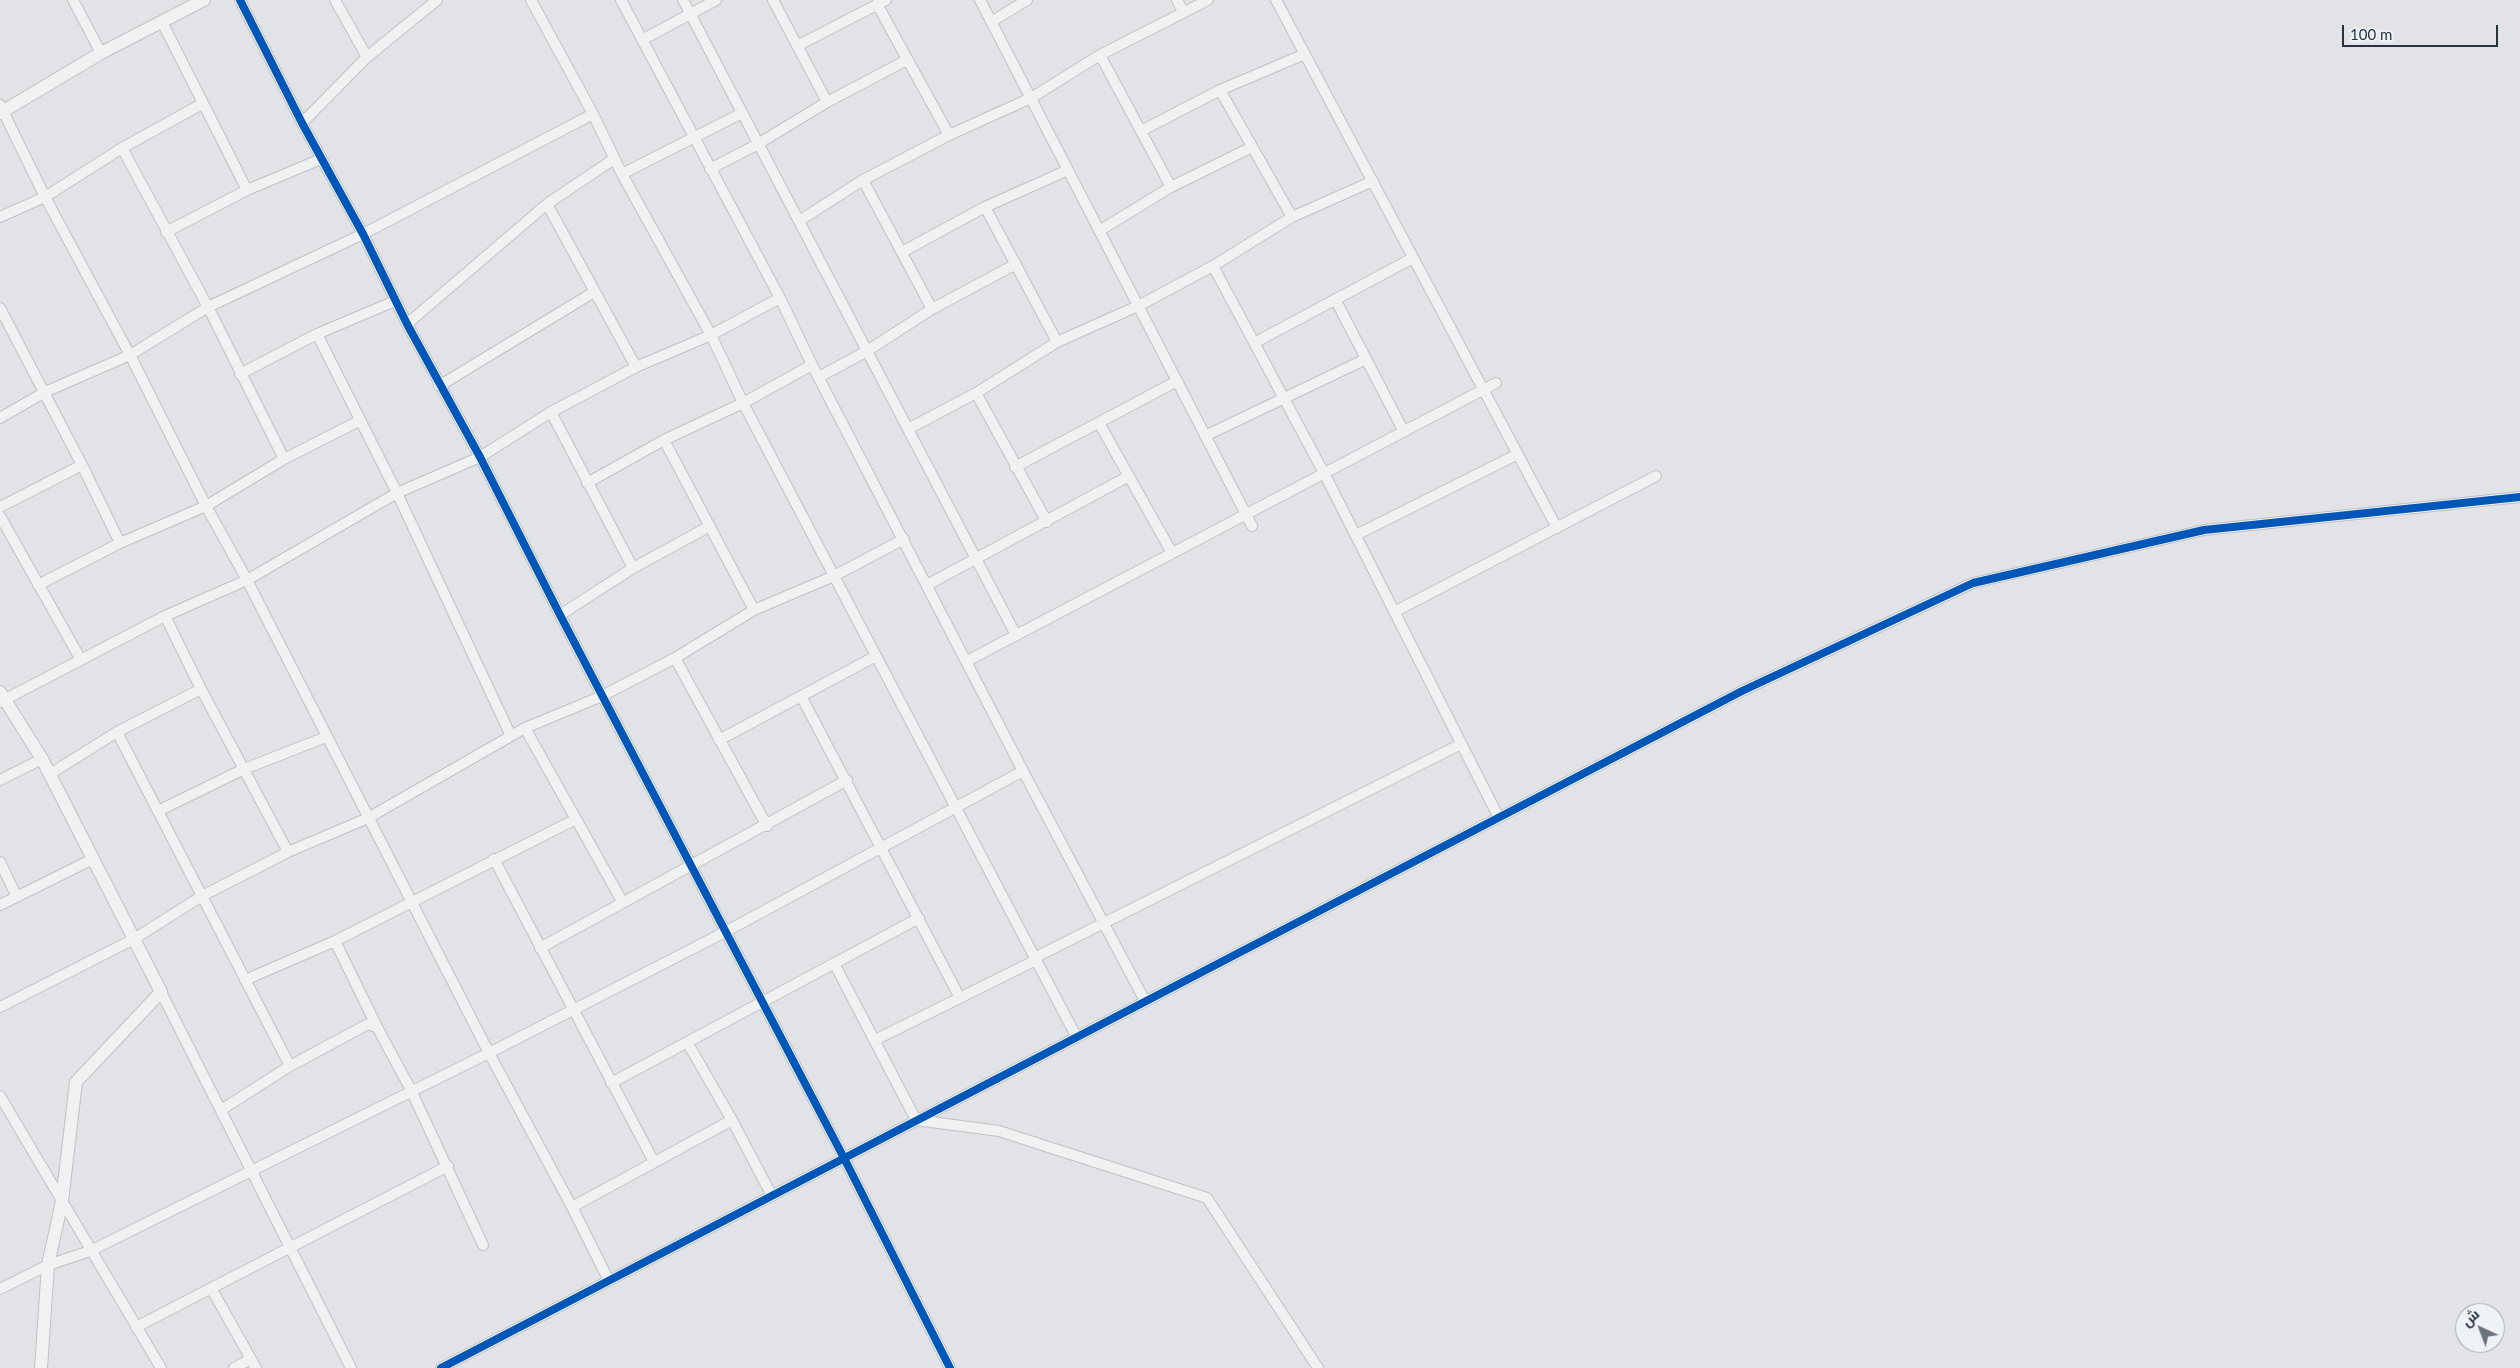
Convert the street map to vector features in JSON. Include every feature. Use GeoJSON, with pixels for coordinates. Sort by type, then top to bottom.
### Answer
{"type":"FeatureCollection","features":[{"type":"Feature","properties":{"kind":"street"},"geometry":{"type":"LineString","coordinates":[[74,0],[101,54]]}},
{"type":"Feature","properties":{"kind":"street"},"geometry":{"type":"LineString","coordinates":[[204,0],[101,54],[1,110],[45,197],[130,355],[206,506],[247,580],[489,1053],[572,1207],[609,1281]]}},
{"type":"Feature","properties":{"kind":"street"},"geometry":{"type":"LineString","coordinates":[[240,0],[320,159],[363,234],[407,324],[480,457],[602,696],[844,1158],[950,1368]]}},
{"type":"Feature","properties":{"kind":"street"},"geometry":{"type":"LineString","coordinates":[[335,0],[366,57]]}},
{"type":"Feature","properties":{"kind":"street"},"geometry":{"type":"LineString","coordinates":[[302,123],[366,57],[437,0]]}},
{"type":"Feature","properties":{"kind":"street"},"geometry":{"type":"LineString","coordinates":[[531,0],[593,114],[622,174],[711,335],[743,403],[1076,1036]]}},
{"type":"Feature","properties":{"kind":"street"},"geometry":{"type":"LineString","coordinates":[[621,0],[780,298],[812,365],[1023,771],[1146,1001]]}},
{"type":"Feature","properties":{"kind":"street"},"geometry":{"type":"LineString","coordinates":[[682,0],[1016,635]]}},
{"type":"Feature","properties":{"kind":"street"},"geometry":{"type":"LineString","coordinates":[[642,40],[691,16],[716,0]]}},
{"type":"Feature","properties":{"kind":"street"},"geometry":{"type":"LineString","coordinates":[[772,0],[827,102]]}},
{"type":"Feature","properties":{"kind":"street"},"geometry":{"type":"LineString","coordinates":[[980,0],[1252,526]]}},
{"type":"Feature","properties":{"kind":"street"},"geometry":{"type":"LineString","coordinates":[[991,22],[1027,0]]}},
{"type":"Feature","properties":{"kind":"street"},"geometry":{"type":"LineString","coordinates":[[1177,0],[1182,11]]}},
{"type":"Feature","properties":{"kind":"street"},"geometry":{"type":"LineString","coordinates":[[799,221],[863,180],[949,134],[1031,98],[1100,55],[1182,11],[1208,0]]}},
{"type":"Feature","properties":{"kind":"street"},"geometry":{"type":"LineString","coordinates":[[1276,0],[1557,528]]}},
{"type":"Feature","properties":{"kind":"street"},"geometry":{"type":"LineString","coordinates":[[797,46],[882,2],[908,60],[949,134]]}},
{"type":"Feature","properties":{"kind":"street"},"geometry":{"type":"LineString","coordinates":[[162,22],[247,190]]}},
{"type":"Feature","properties":{"kind":"street"},"geometry":{"type":"LineString","coordinates":[[1141,131],[1220,90],[1304,54]]}},
{"type":"Feature","properties":{"kind":"street"},"geometry":{"type":"LineString","coordinates":[[1100,55],[1171,187]]}},
{"type":"Feature","properties":{"kind":"street"},"geometry":{"type":"LineString","coordinates":[[710,169],[758,144],[827,102],[908,60]]}},
{"type":"Feature","properties":{"kind":"street"},"geometry":{"type":"LineString","coordinates":[[1220,90],[1292,217]]}},
{"type":"Feature","properties":{"kind":"street"},"geometry":{"type":"LineString","coordinates":[[0,217],[45,197],[122,148],[202,104]]}},
{"type":"Feature","properties":{"kind":"street"},"geometry":{"type":"LineString","coordinates":[[622,174],[742,113]]}},
{"type":"Feature","properties":{"kind":"street"},"geometry":{"type":"LineString","coordinates":[[0,418],[44,392],[130,355],[208,307],[363,234],[593,114]]}},
{"type":"Feature","properties":{"kind":"street"},"geometry":{"type":"LineString","coordinates":[[1099,231],[1171,187],[1252,147]]}},
{"type":"Feature","properties":{"kind":"street"},"geometry":{"type":"LineString","coordinates":[[122,148],[208,307],[284,459]]}},
{"type":"Feature","properties":{"kind":"street"},"geometry":{"type":"LineString","coordinates":[[166,232],[247,190],[320,159]]}},
{"type":"Feature","properties":{"kind":"street"},"geometry":{"type":"LineString","coordinates":[[407,324],[547,204],[614,159]]}},
{"type":"Feature","properties":{"kind":"street"},"geometry":{"type":"LineString","coordinates":[[902,252],[985,207],[1068,170]]}},
{"type":"Feature","properties":{"kind":"street"},"geometry":{"type":"LineString","coordinates":[[863,180],[932,309]]}},
{"type":"Feature","properties":{"kind":"street"},"geometry":{"type":"LineString","coordinates":[[908,429],[976,393],[1057,342],[1138,306],[1213,266],[1292,217],[1373,181]]}},
{"type":"Feature","properties":{"kind":"street"},"geometry":{"type":"LineString","coordinates":[[547,204],[636,367]]}},
{"type":"Feature","properties":{"kind":"street"},"geometry":{"type":"LineString","coordinates":[[985,207],[1057,342]]}},
{"type":"Feature","properties":{"kind":"street"},"geometry":{"type":"LineString","coordinates":[[1254,343],[1413,258]]}},
{"type":"Feature","properties":{"kind":"street"},"geometry":{"type":"LineString","coordinates":[[819,377],[867,351],[932,309],[1016,264]]}},
{"type":"Feature","properties":{"kind":"street"},"geometry":{"type":"LineString","coordinates":[[1213,266],[1324,473],[1499,818]]}},
{"type":"Feature","properties":{"kind":"street"},"geometry":{"type":"LineString","coordinates":[[440,386],[594,292]]}},
{"type":"Feature","properties":{"kind":"street"},"geometry":{"type":"LineString","coordinates":[[351,1368],[50,774],[1,698],[81,660],[165,616],[247,580],[397,493],[480,457],[551,412],[636,367],[711,335],[780,298]]}},
{"type":"Feature","properties":{"kind":"street"},"geometry":{"type":"LineString","coordinates":[[1335,300],[1404,432]]}},
{"type":"Feature","properties":{"kind":"street"},"geometry":{"type":"LineString","coordinates":[[240,374],[317,334],[395,301]]}},
{"type":"Feature","properties":{"kind":"street"},"geometry":{"type":"LineString","coordinates":[[0,308],[3,320],[44,392],[120,543]]}},
{"type":"Feature","properties":{"kind":"street"},"geometry":{"type":"LineString","coordinates":[[317,334],[359,421],[397,493],[511,736]]}},
{"type":"Feature","properties":{"kind":"street"},"geometry":{"type":"LineString","coordinates":[[1205,436],[1366,359]]}},
{"type":"Feature","properties":{"kind":"street"},"geometry":{"type":"LineString","coordinates":[[587,483],[664,440],[743,403],[812,365]]}},
{"type":"Feature","properties":{"kind":"street"},"geometry":{"type":"LineString","coordinates":[[1015,467],[1177,381]]}},
{"type":"Feature","properties":{"kind":"street"},"geometry":{"type":"LineString","coordinates":[[967,661],[1496,383]]}},
{"type":"Feature","properties":{"kind":"street"},"geometry":{"type":"LineString","coordinates":[[976,393],[1046,522]]}},
{"type":"Feature","properties":{"kind":"street"},"geometry":{"type":"LineString","coordinates":[[551,412],[633,568]]}},
{"type":"Feature","properties":{"kind":"street"},"geometry":{"type":"LineString","coordinates":[[38,585],[120,543],[206,506],[284,459],[359,421]]}},
{"type":"Feature","properties":{"kind":"street"},"geometry":{"type":"LineString","coordinates":[[1099,423],[1172,553]]}},
{"type":"Feature","properties":{"kind":"street"},"geometry":{"type":"LineString","coordinates":[[664,440],[754,610]]}},
{"type":"Feature","properties":{"kind":"street"},"geometry":{"type":"LineString","coordinates":[[1356,535],[1518,454]]}},
{"type":"Feature","properties":{"kind":"street"},"geometry":{"type":"LineString","coordinates":[[0,507],[82,465]]}},
{"type":"Feature","properties":{"kind":"street"},"geometry":{"type":"LineString","coordinates":[[928,585],[1129,476]]}},
{"type":"Feature","properties":{"kind":"street"},"geometry":{"type":"LineString","coordinates":[[1394,612],[1656,476]]}},
{"type":"Feature","properties":{"kind":"street"},"geometry":{"type":"LineString","coordinates":[[441,1368],[1742,690],[1973,583],[2204,530],[2520,497]]}},
{"type":"Feature","properties":{"kind":"street"},"geometry":{"type":"LineString","coordinates":[[0,516],[81,660]]}},
{"type":"Feature","properties":{"kind":"street"},"geometry":{"type":"LineString","coordinates":[[560,615],[633,568],[710,526]]}},
{"type":"Feature","properties":{"kind":"street"},"geometry":{"type":"LineString","coordinates":[[0,1007],[134,939],[202,896],[288,852],[368,818],[525,728],[602,696],[675,658],[754,610],[834,576],[904,539]]}},
{"type":"Feature","properties":{"kind":"street"},"geometry":{"type":"LineString","coordinates":[[165,616],[288,852]]}},
{"type":"Feature","properties":{"kind":"street"},"geometry":{"type":"LineString","coordinates":[[719,740],[876,656]]}},
{"type":"Feature","properties":{"kind":"street"},"geometry":{"type":"LineString","coordinates":[[675,658],[767,826]]}},
{"type":"Feature","properties":{"kind":"street"},"geometry":{"type":"LineString","coordinates":[[50,774],[117,732],[201,688]]}},
{"type":"Feature","properties":{"kind":"street"},"geometry":{"type":"LineString","coordinates":[[801,696],[883,847],[960,998]]}},
{"type":"Feature","properties":{"kind":"street"},"geometry":{"type":"LineString","coordinates":[[525,728],[623,903]]}},
{"type":"Feature","properties":{"kind":"street"},"geometry":{"type":"LineString","coordinates":[[117,732],[290,1066]]}},
{"type":"Feature","properties":{"kind":"street"},"geometry":{"type":"LineString","coordinates":[[158,811],[244,769],[326,737]]}},
{"type":"Feature","properties":{"kind":"street"},"geometry":{"type":"LineString","coordinates":[[875,1040],[1461,744]]}},
{"type":"Feature","properties":{"kind":"street"},"geometry":{"type":"LineString","coordinates":[[0,780],[42,759]]}},
{"type":"Feature","properties":{"kind":"street"},"geometry":{"type":"LineString","coordinates":[[0,1289],[48,1265],[90,1251],[411,1090],[489,1053],[725,932],[1023,771]]}},
{"type":"Feature","properties":{"kind":"street"},"geometry":{"type":"LineString","coordinates":[[540,948],[767,826],[847,780]]}},
{"type":"Feature","properties":{"kind":"street"},"geometry":{"type":"LineString","coordinates":[[245,980],[335,941],[576,819]]}},
{"type":"Feature","properties":{"kind":"street"},"geometry":{"type":"LineString","coordinates":[[0,905],[93,859]]}},
{"type":"Feature","properties":{"kind":"street"},"geometry":{"type":"LineString","coordinates":[[494,859],[572,1010],[654,1162]]}},
{"type":"Feature","properties":{"kind":"street"},"geometry":{"type":"LineString","coordinates":[[0,862],[17,897]]}},
{"type":"Feature","properties":{"kind":"street"},"geometry":{"type":"LineString","coordinates":[[611,1083],[919,918]]}},
{"type":"Feature","properties":{"kind":"street"},"geometry":{"type":"LineString","coordinates":[[335,941],[377,1027],[411,1090],[448,1166],[483,1245]]}},
{"type":"Feature","properties":{"kind":"street"},"geometry":{"type":"LineString","coordinates":[[834,963],[916,1120]]}},
{"type":"Feature","properties":{"kind":"street"},"geometry":{"type":"LineString","coordinates":[[41,1368],[48,1265],[62,1202],[76,1082],[161,992]]}},
{"type":"Feature","properties":{"kind":"street"},"geometry":{"type":"LineString","coordinates":[[220,1110],[290,1066],[368,1024],[377,1027]]}},
{"type":"Feature","properties":{"kind":"street"},"geometry":{"type":"LineString","coordinates":[[687,1042],[732,1120],[772,1196]]}},
{"type":"Feature","properties":{"kind":"street"},"geometry":{"type":"LineString","coordinates":[[0,1096],[90,1251],[161,1368]]}},
{"type":"Feature","properties":{"kind":"street"},"geometry":{"type":"LineString","coordinates":[[572,1207],[732,1120]]}},
{"type":"Feature","properties":{"kind":"street"},"geometry":{"type":"LineString","coordinates":[[916,1120],[999,1132],[1207,1198],[1318,1368]]}},
{"type":"Feature","properties":{"kind":"street"},"geometry":{"type":"LineString","coordinates":[[136,1328],[448,1166]]}},
{"type":"Feature","properties":{"kind":"street"},"geometry":{"type":"LineString","coordinates":[[211,1288],[253,1363],[234,1368]]}},
{"type":"Feature","properties":{"kind":"cycle path"},"geometry":{"type":"LineString","coordinates":[[240,0],[302,123],[363,234],[407,324],[480,457],[560,615],[844,1158],[950,1368]]}},
{"type":"Feature","properties":{"kind":"cycle path"},"geometry":{"type":"LineString","coordinates":[[441,1368],[1742,691],[1973,583],[2204,530],[2520,497]]}}]}
